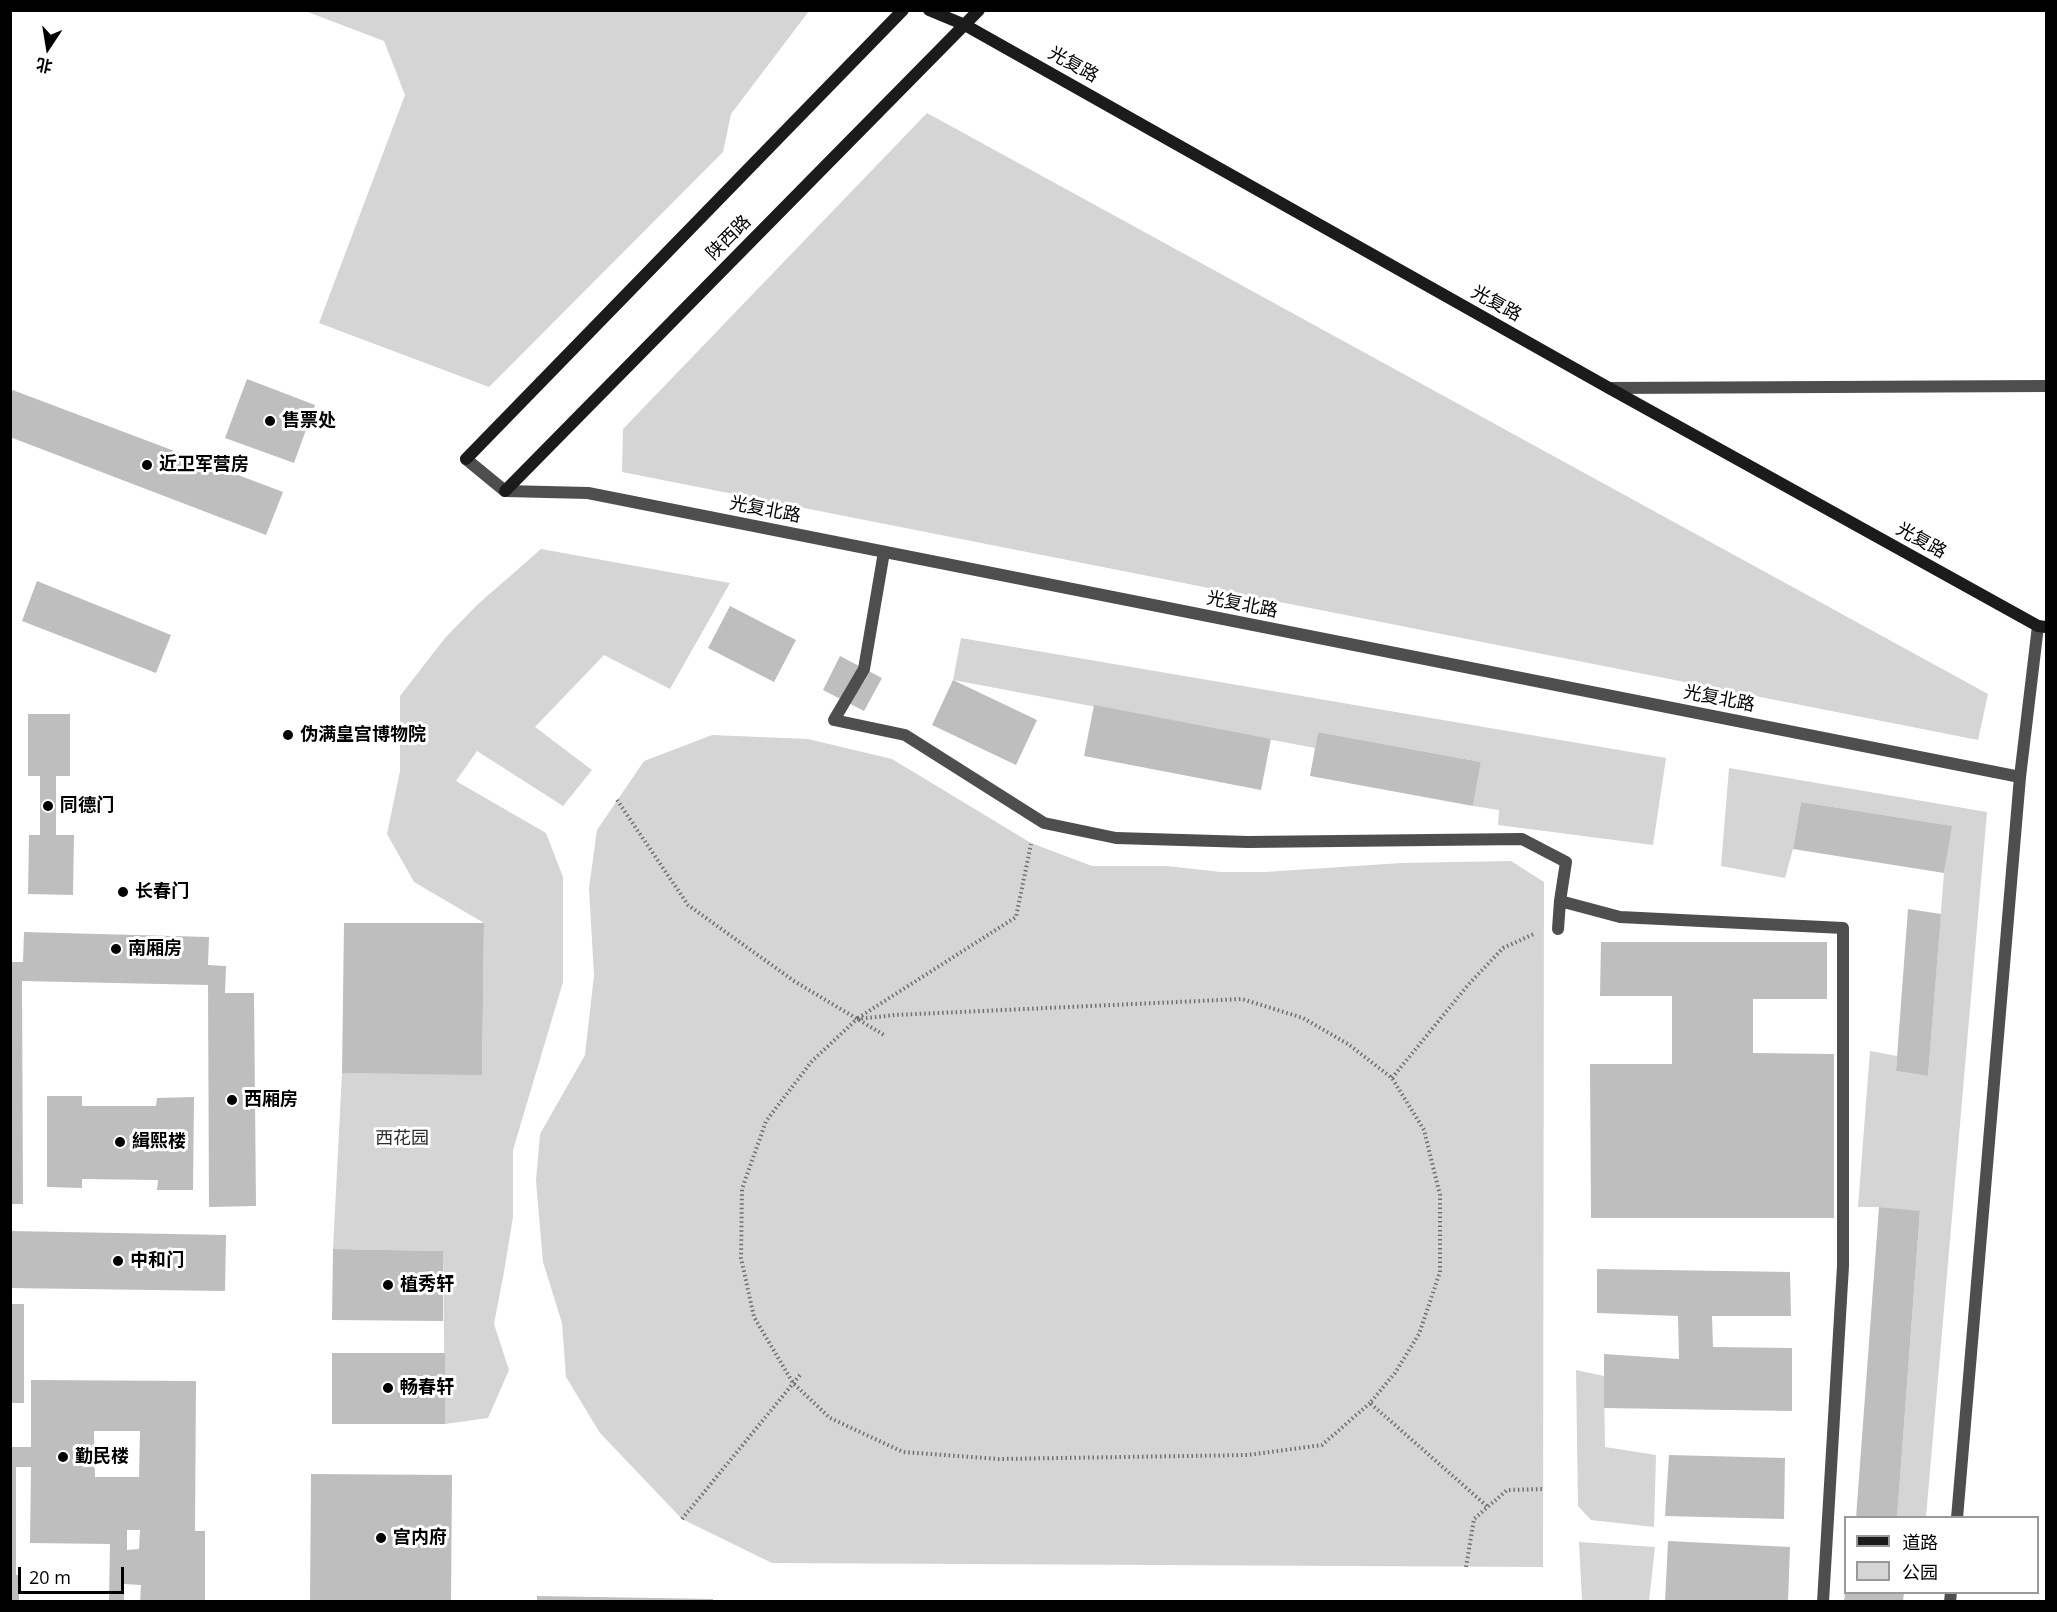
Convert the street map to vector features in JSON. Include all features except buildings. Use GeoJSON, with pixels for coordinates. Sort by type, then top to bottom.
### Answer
{"type":"FeatureCollection","features":[{"type":"Feature","properties":{"kind":"street","name":"陕西路"},"geometry":{"type":"LineString","coordinates":[[903,10],[466,459],[505,490],[979,10]]}},
{"type":"Feature","properties":{"kind":"street","name":"光复路"},"geometry":{"type":"LineString","coordinates":[[929,10],[964,25],[1609,388],[2042,627]]}},
{"type":"Feature","properties":{"kind":"street"},"geometry":{"type":"LineString","coordinates":[[1609,388],[2046,386]]}},
{"type":"Feature","properties":{"kind":"street","name":"光复北路"},"geometry":{"type":"LineString","coordinates":[[505,490],[588,493],[2020,777]]}},
{"type":"Feature","properties":{"kind":"street"},"geometry":{"type":"LineString","coordinates":[[884,552],[864,669],[834,720],[904,735],[1044,823],[1116,838],[1248,842],[1522,839],[1566,862],[1558,929]]}},
{"type":"Feature","properties":{"kind":"street"},"geometry":{"type":"LineString","coordinates":[[1957,1516],[2020,777],[2042,627]]}},
{"type":"Feature","properties":{"kind":"street"},"geometry":{"type":"LineString","coordinates":[[1560,901],[1620,917],[1843,928],[1844,1266],[1823,1602]]}},
{"type":"Feature","properties":{"kind":"path"},"geometry":{"type":"LineString","coordinates":[[617,800],[688,904],[794,981],[884,1035]]}},
{"type":"Feature","properties":{"kind":"path"},"geometry":{"type":"LineString","coordinates":[[856,1019],[895,1015],[1242,999],[1303,1018],[1348,1044],[1392,1078],[1424,1130],[1440,1195],[1440,1272],[1419,1334],[1395,1373],[1370,1403],[1322,1445],[1248,1455],[999,1459],[903,1452],[830,1418],[793,1383],[754,1317],[741,1258],[742,1189],[766,1121],[812,1060],[856,1019],[1016,917],[1031,843]]}},
{"type":"Feature","properties":{"kind":"path"},"geometry":{"type":"LineString","coordinates":[[1392,1078],[1468,985],[1503,948],[1544,930],[1558,929]]}},
{"type":"Feature","properties":{"kind":"path"},"geometry":{"type":"LineString","coordinates":[[682,1519],[800,1375]]}},
{"type":"Feature","properties":{"kind":"path"},"geometry":{"type":"LineString","coordinates":[[1370,1403],[1488,1507]]}},
{"type":"Feature","properties":{"kind":"path"},"geometry":{"type":"LineString","coordinates":[[1466,1567],[1474,1519],[1507,1490],[1543,1489]]}},
{"type":"Feature","properties":{"kind":"green space"},"geometry":{"type":"Polygon","coordinates":[[[305,11],[809,11],[731,114],[723,152],[489,387],[319,323],[405,95],[384,41],[305,11]]]}},
{"type":"Feature","properties":{"kind":"green space"},"geometry":{"type":"Polygon","coordinates":[[[927,113],[1988,694],[1978,740],[622,472],[623,429],[927,113]]]}},
{"type":"Feature","properties":{"kind":"green space","name":"西花园"},"geometry":{"type":"Polygon","coordinates":[[[541,549],[730,583],[670,689],[604,655],[535,727],[592,770],[563,806],[477,751],[456,781],[546,833],[563,877],[563,982],[513,1150],[513,1217],[494,1324],[509,1370],[488,1418],[445,1424],[443,1251],[333,1249],[342,1073],[482,1074],[484,923],[414,882],[387,834],[400,771],[400,696],[445,638],[477,605],[541,549]]]}},
{"type":"Feature","properties":{"kind":"green space"},"geometry":{"type":"Polygon","coordinates":[[[961,638],[1666,758],[1653,845],[1498,825],[1499,810],[1473,806],[1481,762],[1318,732],[1315,748],[953,680],[961,638]]]}},
{"type":"Feature","properties":{"kind":"green space"},"geometry":{"type":"Polygon","coordinates":[[[712,735],[808,739],[892,759],[1031,843],[1092,866],[1167,866],[1221,872],[1265,872],[1401,863],[1511,861],[1544,882],[1543,1567],[772,1563],[682,1519],[600,1433],[566,1377],[562,1323],[543,1262],[536,1181],[540,1134],[585,1055],[594,975],[589,888],[597,830],[644,761],[712,735]]]}},
{"type":"Feature","properties":{"kind":"green space"},"geometry":{"type":"Polygon","coordinates":[[[1729,768],[1987,812],[1926,1516],[1897,1516],[1920,1212],[1858,1207],[1870,1051],[1897,1056],[1896,1071],[1928,1076],[1944,873],[1951,826],[1801,802],[1793,849],[1785,878],[1721,866],[1729,768]]]}},
{"type":"Feature","properties":{"kind":"green space"},"geometry":{"type":"Polygon","coordinates":[[[1576,1370],[1604,1376],[1605,1447],[1656,1455],[1654,1527],[1591,1520],[1578,1506],[1576,1370]]]}},
{"type":"Feature","properties":{"kind":"green space"},"geometry":{"type":"Polygon","coordinates":[[[1579,1542],[1655,1547],[1649,1601],[1582,1600],[1579,1542]]]}},
{"type":"Feature","properties":{"kind":"place","name":"售票处"},"geometry":{"type":"Point","coordinates":[270,421]}},
{"type":"Feature","properties":{"kind":"place","name":"近卫军营房"},"geometry":{"type":"Point","coordinates":[147,465]}},
{"type":"Feature","properties":{"kind":"place","name":"伪满皇宫博物院"},"geometry":{"type":"Point","coordinates":[288,735]}},
{"type":"Feature","properties":{"kind":"place","name":"同德门"},"geometry":{"type":"Point","coordinates":[48,806]}},
{"type":"Feature","properties":{"kind":"place","name":"长春门"},"geometry":{"type":"Point","coordinates":[123,892]}},
{"type":"Feature","properties":{"kind":"place","name":"南厢房"},"geometry":{"type":"Point","coordinates":[116,949]}},
{"type":"Feature","properties":{"kind":"place","name":"西厢房"},"geometry":{"type":"Point","coordinates":[232,1100]}},
{"type":"Feature","properties":{"kind":"place","name":"緝熙楼"},"geometry":{"type":"Point","coordinates":[120,1142]}},
{"type":"Feature","properties":{"kind":"place","name":"中和门"},"geometry":{"type":"Point","coordinates":[118,1261]}},
{"type":"Feature","properties":{"kind":"place","name":"植秀轩"},"geometry":{"type":"Point","coordinates":[388,1285]}},
{"type":"Feature","properties":{"kind":"place","name":"畅春轩"},"geometry":{"type":"Point","coordinates":[388,1388]}},
{"type":"Feature","properties":{"kind":"place","name":"勤民楼"},"geometry":{"type":"Point","coordinates":[63,1457]}},
{"type":"Feature","properties":{"kind":"place","name":"宫内府"},"geometry":{"type":"Point","coordinates":[381,1538]}}]}
